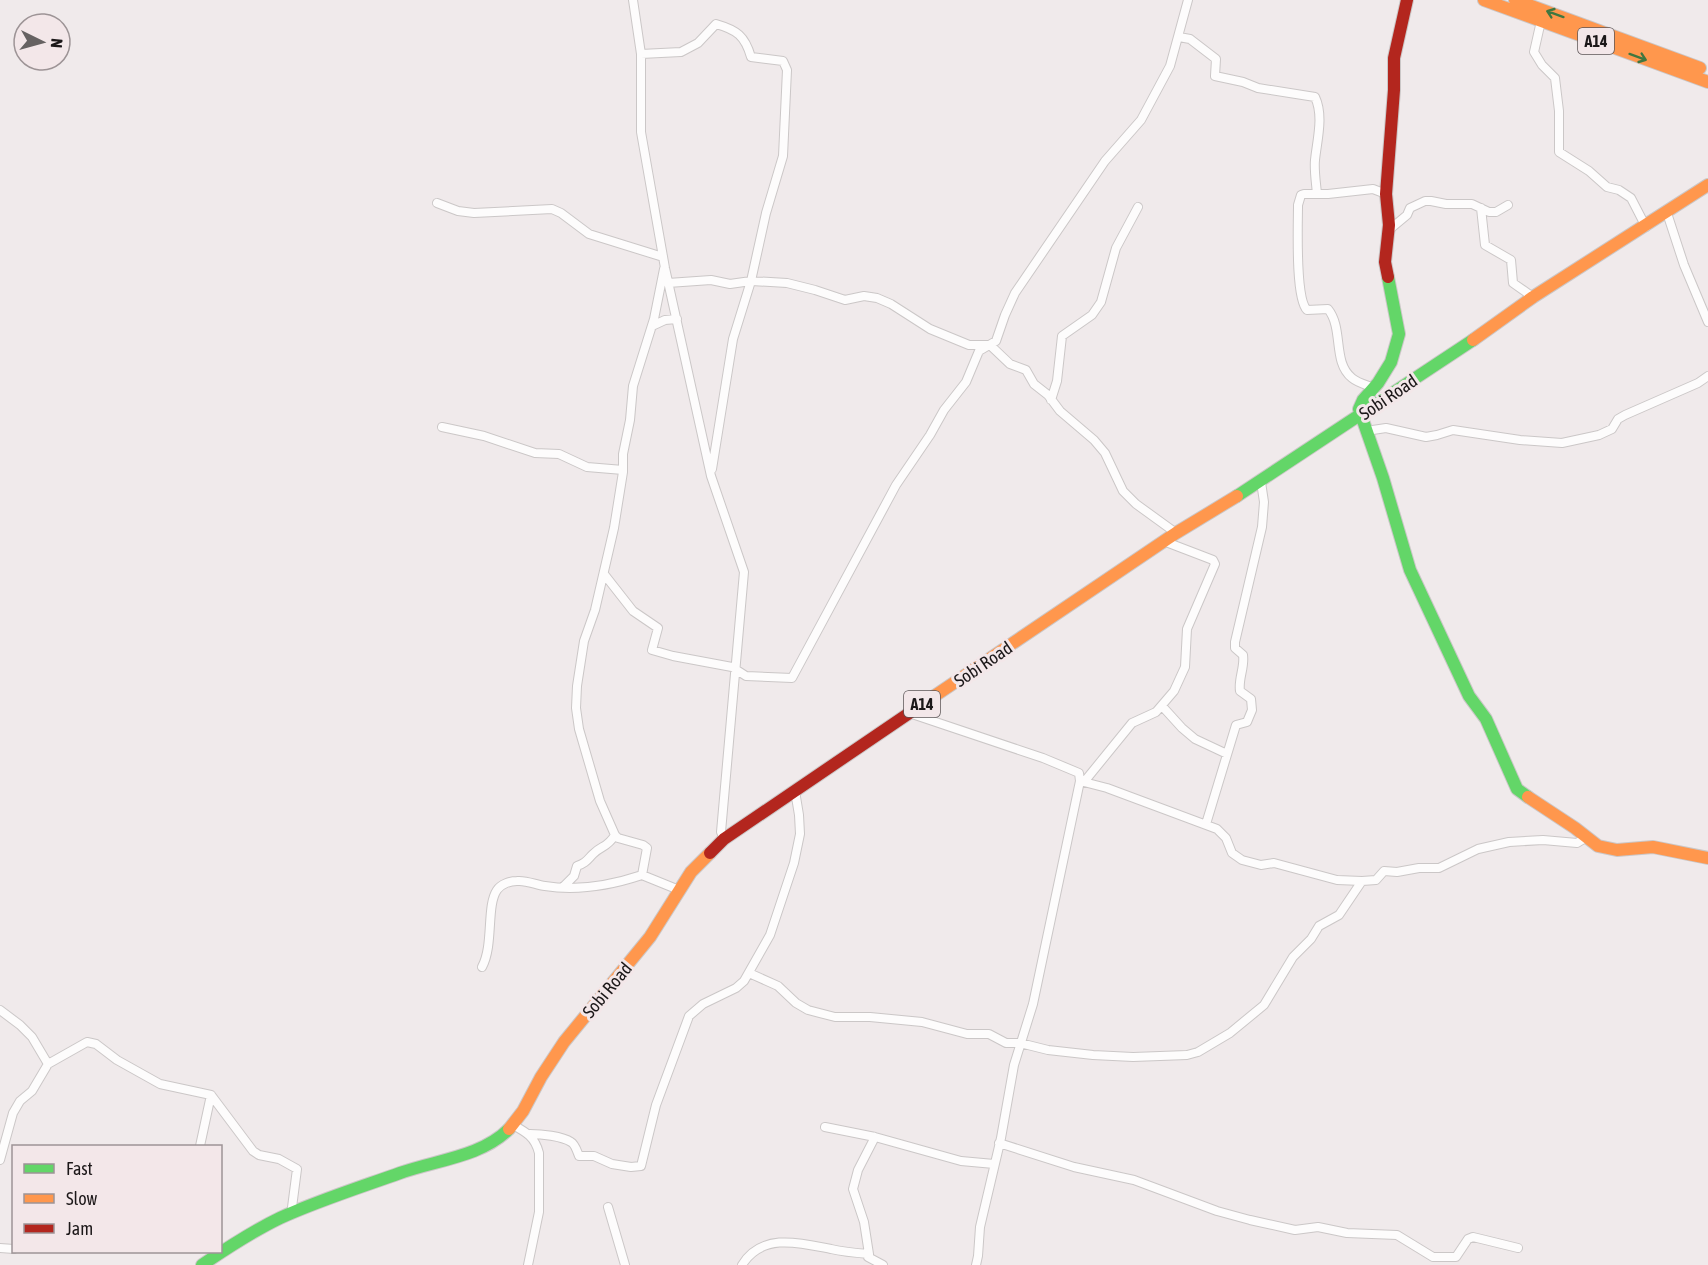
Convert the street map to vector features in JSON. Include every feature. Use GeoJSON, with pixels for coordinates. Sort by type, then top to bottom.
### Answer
{"type":"FeatureCollection","features":[{"type":"Feature","properties":{"kind":"main road"},"geometry":{"type":"LineString","coordinates":[[1407,0],[1394,58],[1394,90],[1386,194],[1389,230],[1385,262],[1400,334],[1391,362],[1360,404],[1360,415],[1383,478],[1410,570],[1469,696],[1486,720],[1517,789],[1598,846],[1617,850],[1653,847],[1708,858]]}},
{"type":"Feature","properties":{"kind":"main road","name":"A14"},"geometry":{"type":"LineString","coordinates":[[1484,0],[1708,82]]}},
{"type":"Feature","properties":{"kind":"main road","name":"A14"},"geometry":{"type":"LineString","coordinates":[[1515,0],[1708,71]]}},
{"type":"Feature","properties":{"kind":"main road","name":"Sobi Road"},"geometry":{"type":"LineString","coordinates":[[222,1250],[291,1215],[404,1172],[481,1149],[501,1137],[513,1125],[564,1042],[650,937],[692,872],[724,839],[845,759],[909,712],[1166,542],[1176,533],[1261,482],[1533,297],[1646,227],[1708,185]]}},
{"type":"Feature","properties":{"kind":"main road","name":"Sobi Road"},"geometry":{"type":"LineString","coordinates":[[202,1265],[215,1253]]}},
{"type":"Feature","properties":{"kind":"street"},"geometry":{"type":"LineString","coordinates":[[633,0],[641,54],[641,132],[665,268],[711,476],[744,572],[721,832],[724,839]]}},
{"type":"Feature","properties":{"kind":"street"},"geometry":{"type":"LineString","coordinates":[[604,574],[633,611],[658,628],[652,650],[732,667],[746,676],[792,678],[896,485],[944,410],[966,382],[979,351],[996,341],[1015,293],[1105,161],[1141,120],[1170,66],[1188,0]]}},
{"type":"Feature","properties":{"kind":"street"},"geometry":{"type":"LineString","coordinates":[[1542,21],[1534,52],[1542,65],[1555,78],[1559,111],[1559,152],[1589,171],[1607,187],[1619,190],[1631,198],[1646,227]]}},
{"type":"Feature","properties":{"kind":"street"},"geometry":{"type":"LineString","coordinates":[[641,54],[681,52],[698,43],[716,24],[728,27],[746,41],[751,57],[783,61],[787,70],[783,156],[766,213],[751,281],[733,339],[711,476]]}},
{"type":"Feature","properties":{"kind":"street"},"geometry":{"type":"LineString","coordinates":[[1179,37],[1190,39],[1216,59],[1215,76],[1280,92],[1302,93],[1315,97],[1319,112],[1319,143],[1315,157],[1317,194]]}},
{"type":"Feature","properties":{"kind":"street"},"geometry":{"type":"LineString","coordinates":[[1374,388],[1352,379],[1345,369],[1334,316],[1328,309],[1307,310],[1301,299],[1298,205],[1301,195],[1373,189],[1386,194]]}},
{"type":"Feature","properties":{"kind":"street"},"geometry":{"type":"LineString","coordinates":[[1389,230],[1407,215],[1410,208],[1425,201],[1472,204],[1489,212],[1496,212],[1508,205]]}},
{"type":"Feature","properties":{"kind":"street"},"geometry":{"type":"LineString","coordinates":[[436,203],[458,211],[474,213],[552,209],[561,213],[588,234],[663,257]]}},
{"type":"Feature","properties":{"kind":"street"},"geometry":{"type":"LineString","coordinates":[[1051,400],[1058,381],[1062,336],[1092,315],[1101,302],[1116,248],[1138,207]]}},
{"type":"Feature","properties":{"kind":"street"},"geometry":{"type":"LineString","coordinates":[[1481,208],[1485,245],[1511,260],[1513,283],[1533,297]]}},
{"type":"Feature","properties":{"kind":"street"},"geometry":{"type":"LineString","coordinates":[[1667,213],[1684,265],[1708,322]]}},
{"type":"Feature","properties":{"kind":"street"},"geometry":{"type":"LineString","coordinates":[[642,875],[647,848],[615,835],[591,775],[576,708],[584,641],[604,574],[623,470],[633,386],[652,326],[665,268]]}},
{"type":"Feature","properties":{"kind":"street"},"geometry":{"type":"LineString","coordinates":[[668,283],[711,280],[730,284],[751,281],[801,286],[845,300],[864,296],[877,298],[891,304],[930,329],[969,345],[990,345],[1010,364],[1026,370],[1034,384],[1060,411],[1094,440],[1105,453],[1123,491],[1136,504],[1176,533]]}},
{"type":"Feature","properties":{"kind":"street"},"geometry":{"type":"LineString","coordinates":[[652,326],[665,320],[676,319]]}},
{"type":"Feature","properties":{"kind":"street"},"geometry":{"type":"LineString","coordinates":[[1366,431],[1386,428],[1426,437],[1453,430],[1520,440],[1562,442],[1599,435],[1612,429],[1618,419],[1624,415],[1698,383],[1708,376]]}},
{"type":"Feature","properties":{"kind":"street"},"geometry":{"type":"LineString","coordinates":[[1698,383],[1708,385]]}},
{"type":"Feature","properties":{"kind":"street"},"geometry":{"type":"LineString","coordinates":[[442,428],[505,442],[535,453],[559,454],[587,466],[623,470]]}},
{"type":"Feature","properties":{"kind":"street"},"geometry":{"type":"LineString","coordinates":[[1206,825],[1236,725],[1247,722],[1252,710],[1251,699],[1240,691],[1239,684],[1244,664],[1243,655],[1235,648],[1235,642],[1262,527],[1264,502],[1261,482]]}},
{"type":"Feature","properties":{"kind":"street"},"geometry":{"type":"LineString","coordinates":[[976,1265],[980,1227],[1014,1065],[1033,1004],[1082,781],[1132,723],[1156,712],[1174,691],[1183,672],[1187,629],[1215,564],[1213,560],[1166,542]]}},
{"type":"Feature","properties":{"kind":"street"},"geometry":{"type":"LineString","coordinates":[[1162,706],[1195,739],[1227,754]]}},
{"type":"Feature","properties":{"kind":"street"},"geometry":{"type":"LineString","coordinates":[[909,712],[1063,766],[1079,773],[1082,781],[1222,832],[1232,853],[1242,860],[1261,865],[1274,863],[1337,880],[1376,880],[1384,871],[1439,868],[1478,849],[1492,845],[1542,840],[1577,843],[1587,837]]}},
{"type":"Feature","properties":{"kind":"street"},"geometry":{"type":"LineString","coordinates":[[513,1125],[530,1134],[570,1141],[579,1155],[594,1156],[612,1164],[641,1166],[656,1105],[689,1016],[703,1004],[736,988],[749,973],[770,935],[794,864],[800,834],[795,791]]}},
{"type":"Feature","properties":{"kind":"street"},"geometry":{"type":"LineString","coordinates":[[563,887],[574,876],[577,866],[586,864],[594,853],[608,846],[615,835]]}},
{"type":"Feature","properties":{"kind":"street"},"geometry":{"type":"LineString","coordinates":[[482,967],[489,947],[493,900],[499,888],[506,883],[519,880],[544,886],[606,885],[642,875],[679,891]]}},
{"type":"Feature","properties":{"kind":"street"},"geometry":{"type":"LineString","coordinates":[[749,973],[778,986],[796,1004],[808,1010],[835,1017],[870,1017],[922,1022],[967,1034],[989,1034],[1006,1043],[1020,1043],[1048,1050],[1112,1057],[1175,1057],[1198,1052],[1230,1034],[1264,1005],[1293,957],[1311,939],[1319,926],[1339,915],[1362,881]]}},
{"type":"Feature","properties":{"kind":"street"},"geometry":{"type":"LineString","coordinates":[[0,1010],[32,1037],[48,1064]]}},
{"type":"Feature","properties":{"kind":"street"},"geometry":{"type":"LineString","coordinates":[[0,1160],[5,1123],[20,1101],[32,1090],[48,1064],[87,1042],[96,1044],[117,1060],[160,1084],[211,1095],[253,1151],[279,1159],[297,1169],[291,1215]]}},
{"type":"Feature","properties":{"kind":"street"},"geometry":{"type":"LineString","coordinates":[[200,1145],[211,1095]]}},
{"type":"Feature","properties":{"kind":"street"},"geometry":{"type":"LineString","coordinates":[[825,1126],[962,1161],[994,1164]]}},
{"type":"Feature","properties":{"kind":"street"},"geometry":{"type":"LineString","coordinates":[[528,1265],[537,1226],[539,1196],[537,1145],[530,1134]]}},
{"type":"Feature","properties":{"kind":"street"},"geometry":{"type":"LineString","coordinates":[[875,1137],[858,1170],[853,1189],[864,1222],[868,1257],[883,1265]]}},
{"type":"Feature","properties":{"kind":"street"},"geometry":{"type":"LineString","coordinates":[[999,1143],[1074,1167],[1134,1180],[1217,1211],[1295,1230],[1318,1227],[1347,1233],[1397,1235],[1433,1257],[1456,1257],[1468,1239],[1473,1237],[1518,1248]]}},
{"type":"Feature","properties":{"kind":"street"},"geometry":{"type":"LineString","coordinates":[[608,1208],[624,1265]]}},
{"type":"Feature","properties":{"kind":"street"},"geometry":{"type":"LineString","coordinates":[[742,1265],[747,1256],[772,1243],[801,1243],[868,1254]]}},
{"type":"Feature","properties":{"kind":"traffic: fast"},"geometry":{"type":"LineString","coordinates":[[1388,277],[1399,334],[1391,362],[1359,409],[1383,478],[1410,570],[1469,696],[1486,719],[1517,789],[1528,797]]}},
{"type":"Feature","properties":{"kind":"traffic: fast"},"geometry":{"type":"LineString","coordinates":[[1237,496],[1473,340]]}},
{"type":"Feature","properties":{"kind":"traffic: fast"},"geometry":{"type":"LineString","coordinates":[[222,1252],[280,1218],[400,1173],[472,1152],[498,1138],[509,1129]]}},
{"type":"Feature","properties":{"kind":"traffic: fast"},"geometry":{"type":"LineString","coordinates":[[202,1265],[220,1253]]}},
{"type":"Feature","properties":{"kind":"traffic: slow"},"geometry":{"type":"LineString","coordinates":[[1484,0],[1708,82]]}},
{"type":"Feature","properties":{"kind":"traffic: slow"},"geometry":{"type":"LineString","coordinates":[[1515,0],[1700,68]]}},
{"type":"Feature","properties":{"kind":"traffic: slow"},"geometry":{"type":"LineString","coordinates":[[1473,340],[1533,297],[1708,185]]}},
{"type":"Feature","properties":{"kind":"traffic: slow"},"geometry":{"type":"LineString","coordinates":[[930,699],[1176,533],[1237,496]]}},
{"type":"Feature","properties":{"kind":"traffic: slow"},"geometry":{"type":"LineString","coordinates":[[1528,797],[1598,846],[1617,850],[1653,847],[1708,858]]}},
{"type":"Feature","properties":{"kind":"traffic: slow"},"geometry":{"type":"LineString","coordinates":[[509,1129],[523,1111],[541,1077],[564,1042],[650,937],[691,872],[710,853]]}},
{"type":"Feature","properties":{"kind":"traffic: jam"},"geometry":{"type":"LineString","coordinates":[[1388,277],[1385,262],[1389,225],[1386,194],[1394,90],[1394,58],[1407,0]]}},
{"type":"Feature","properties":{"kind":"traffic: jam"},"geometry":{"type":"LineString","coordinates":[[710,853],[724,839],[930,699]]}}]}
